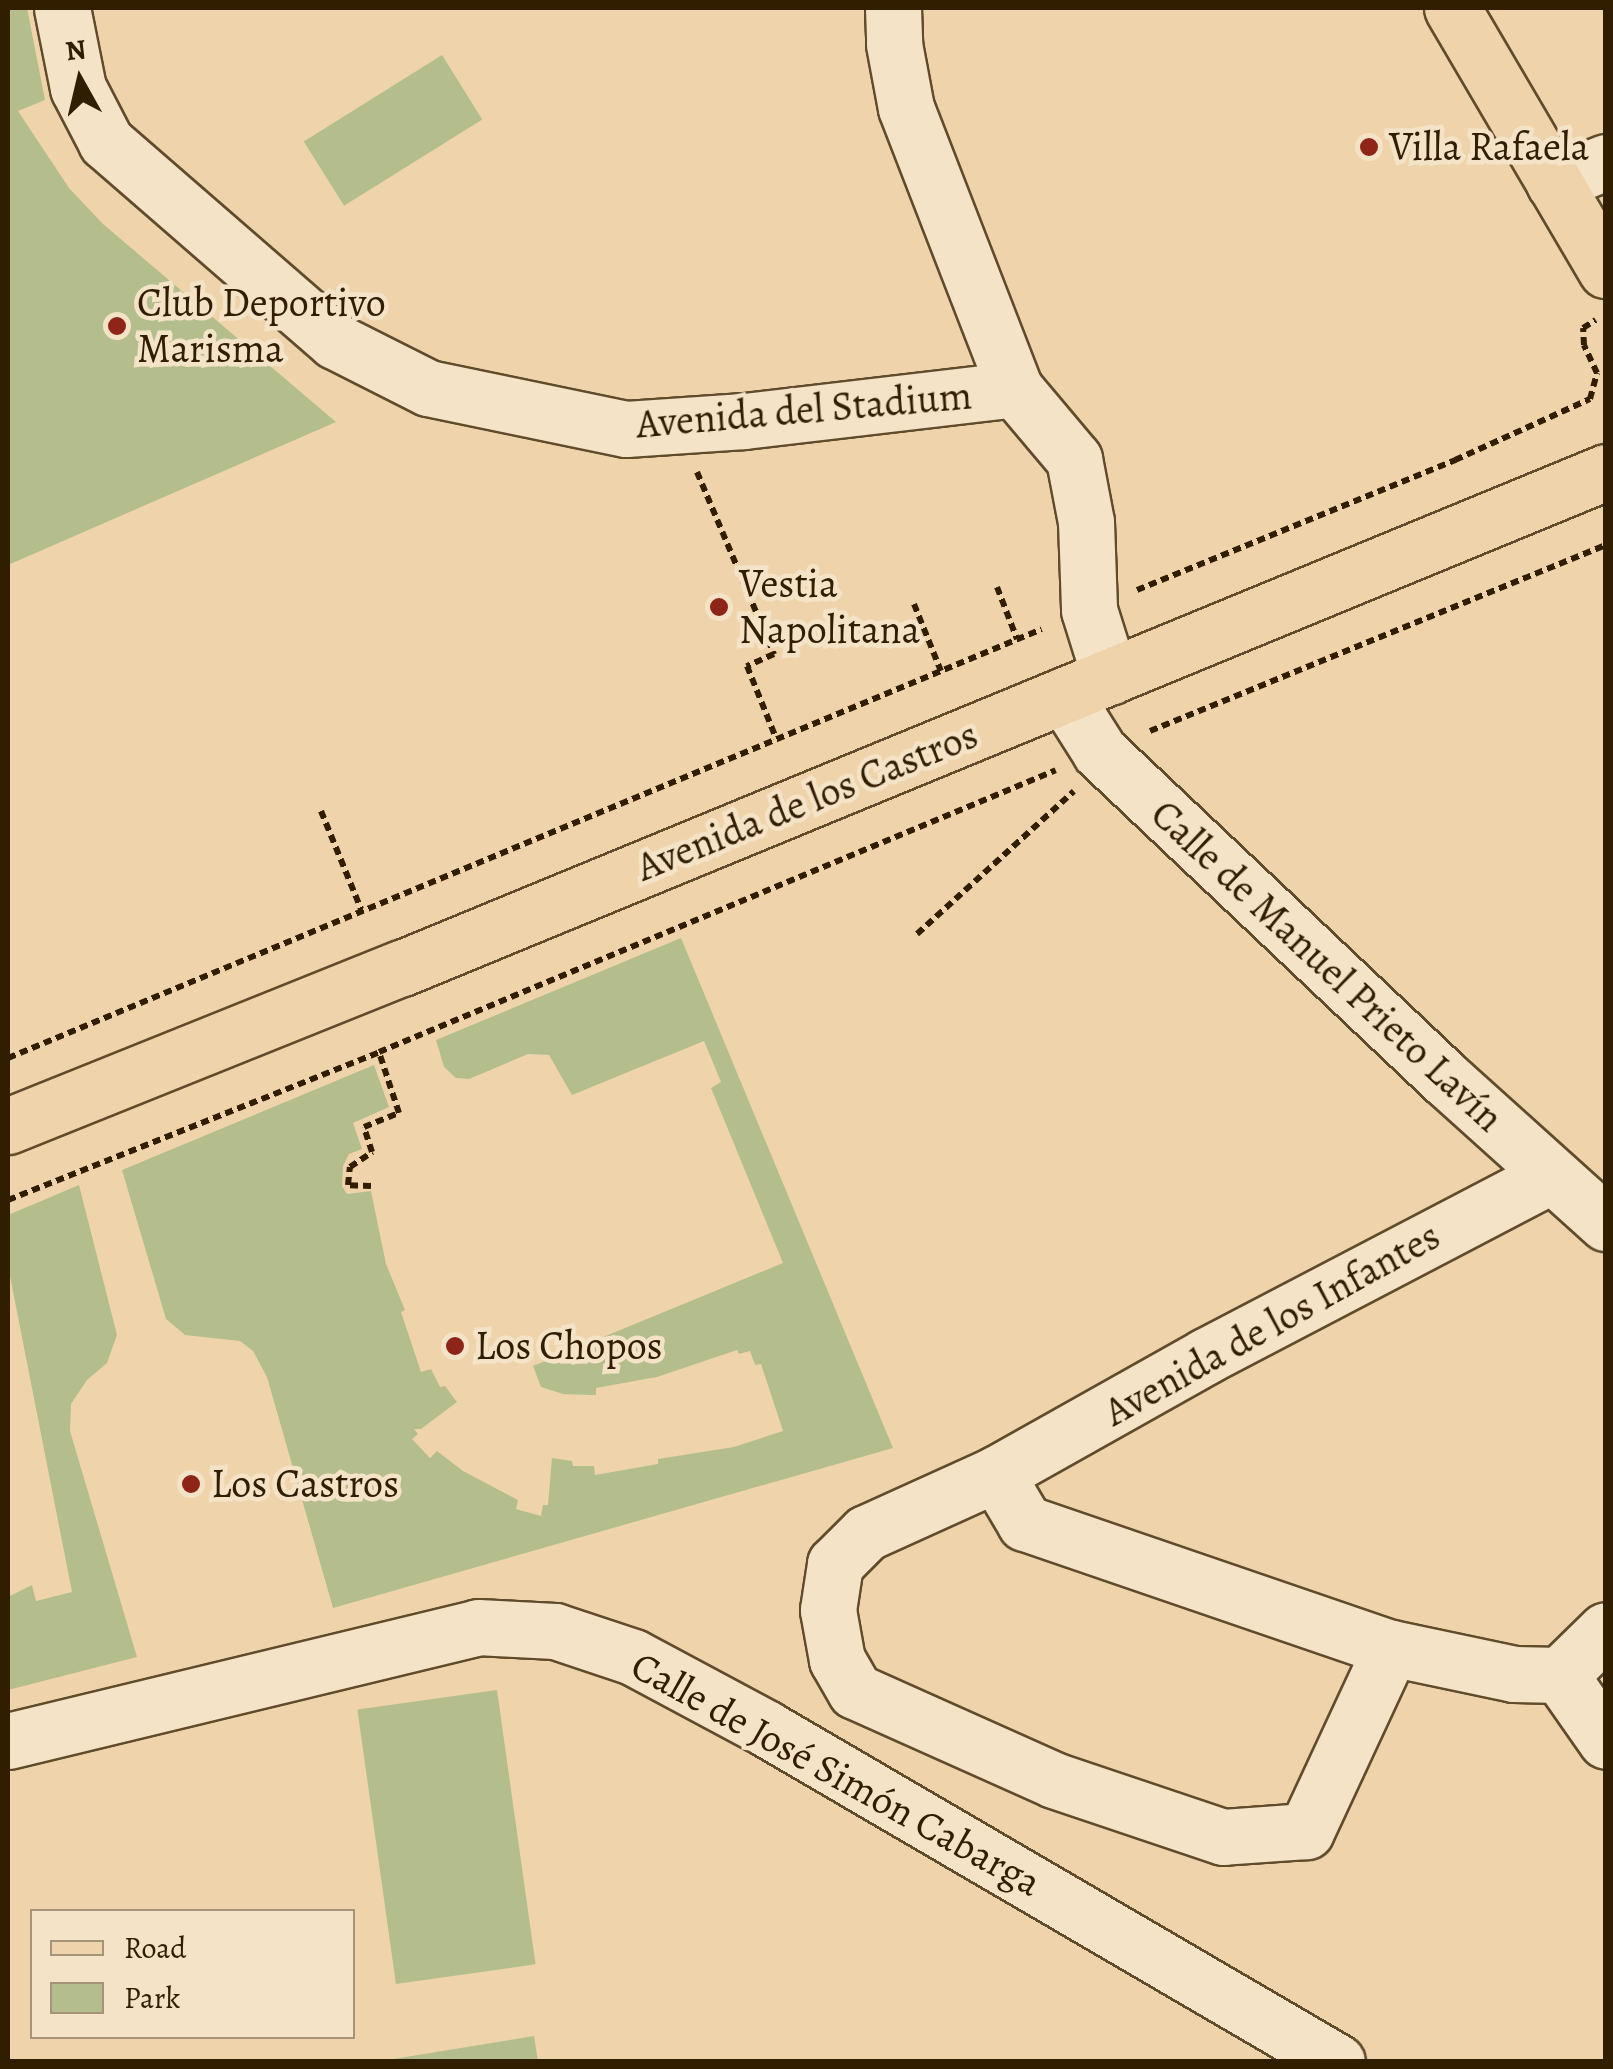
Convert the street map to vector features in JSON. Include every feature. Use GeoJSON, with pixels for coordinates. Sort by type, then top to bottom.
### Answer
{"type":"FeatureCollection","features":[{"type":"Feature","properties":{"kind":"main road"},"geometry":{"type":"LineString","coordinates":[[1452,8],[1606,270]]}},
{"type":"Feature","properties":{"kind":"main road","name":"Avenida de los Castros"},"geometry":{"type":"LineString","coordinates":[[8,1126],[1606,472]]}},
{"type":"Feature","properties":{"kind":"street","name":"Avenida del Stadium"},"geometry":{"type":"LineString","coordinates":[[62,8],[78,88],[106,142],[335,341],[428,388],[626,429],[744,421],[1015,389]]}},
{"type":"Feature","properties":{"kind":"street","name":"Calle de Manuel Prieto Lavín"},"geometry":{"type":"LineString","coordinates":[[893,8],[894,44],[906,108],[1015,389],[1074,459],[1086,522],[1087,686],[1100,752],[1550,1176],[1606,1223]]}},
{"type":"Feature","properties":{"kind":"street"},"geometry":{"type":"LineString","coordinates":[[1554,182],[1606,162]]}},
{"type":"Feature","properties":{"kind":"street","name":"Avenida de los Infantes"},"geometry":{"type":"LineString","coordinates":[[1392,1648],[1306,1831],[1223,1836],[1054,1780],[855,1691],[837,1660],[828,1610],[834,1564],[866,1533],[996,1474],[1206,1356],[1550,1176]]}},
{"type":"Feature","properties":{"kind":"street"},"geometry":{"type":"LineString","coordinates":[[996,1474],[1025,1523],[1392,1648],[1514,1674],[1560,1676],[1606,1630]]}},
{"type":"Feature","properties":{"kind":"street","name":"Calle de José Simón Cabarga"},"geometry":{"type":"LineString","coordinates":[[8,1741],[478,1627],[555,1631],[633,1657],[767,1728],[1337,2062]]}},
{"type":"Feature","properties":{"kind":"street"},"geometry":{"type":"LineString","coordinates":[[1560,1676],[1606,1741]]}},
{"type":"Feature","properties":{"kind":"path"},"geometry":{"type":"LineString","coordinates":[[8,1058],[1454,460],[1590,399],[1597,373],[1584,345],[1583,328],[1606,314]]}},
{"type":"Feature","properties":{"kind":"path"},"geometry":{"type":"LineString","coordinates":[[697,470],[774,654],[747,666],[776,738]]}},
{"type":"Feature","properties":{"kind":"path"},"geometry":{"type":"LineString","coordinates":[[1140,736],[1606,545]]}},
{"type":"Feature","properties":{"kind":"path"},"geometry":{"type":"LineString","coordinates":[[997,587],[1017,639]]}},
{"type":"Feature","properties":{"kind":"path"},"geometry":{"type":"LineString","coordinates":[[914,604],[941,671]]}},
{"type":"Feature","properties":{"kind":"path"},"geometry":{"type":"LineString","coordinates":[[8,1200],[379,1052],[1061,768]]}},
{"type":"Feature","properties":{"kind":"path"},"geometry":{"type":"LineString","coordinates":[[917,934],[1075,789]]}},
{"type":"Feature","properties":{"kind":"path"},"geometry":{"type":"LineString","coordinates":[[322,811],[362,909]]}},
{"type":"Feature","properties":{"kind":"path"},"geometry":{"type":"LineString","coordinates":[[371,1186],[348,1185],[350,1167],[372,1152],[364,1127],[399,1113],[379,1052]]}},
{"type":"Feature","properties":{"kind":"green space","name":"Club Deportivo Marisma"},"geometry":{"type":"Polygon","coordinates":[[[8,8],[27,8],[45,100],[18,111],[69,188],[103,224],[336,422],[8,565],[8,8]]]}},
{"type":"Feature","properties":{"kind":"green space"},"geometry":{"type":"Polygon","coordinates":[[[442,55],[482,119],[344,206],[304,141],[442,55]]]}},
{"type":"Feature","properties":{"kind":"green space"},"geometry":{"type":"Polygon","coordinates":[[[681,938],[893,1448],[333,1608],[267,1377],[253,1351],[240,1341],[185,1335],[166,1319],[122,1170],[374,1065],[389,1107],[353,1123],[362,1149],[349,1154],[343,1166],[342,1186],[347,1194],[371,1191],[386,1264],[405,1310],[401,1312],[421,1372],[431,1369],[440,1387],[445,1386],[457,1402],[421,1429],[414,1429],[418,1434],[412,1439],[430,1458],[437,1451],[463,1471],[518,1500],[516,1509],[541,1516],[543,1505],[548,1505],[552,1458],[572,1461],[573,1466],[594,1466],[595,1475],[658,1464],[658,1459],[734,1447],[783,1431],[761,1364],[755,1365],[750,1351],[739,1354],[737,1350],[657,1377],[596,1388],[596,1395],[563,1394],[541,1387],[533,1366],[783,1263],[711,1088],[721,1082],[704,1041],[572,1095],[549,1055],[528,1054],[469,1079],[456,1078],[444,1067],[436,1040],[681,938]]]}},
{"type":"Feature","properties":{"kind":"green space"},"geometry":{"type":"Polygon","coordinates":[[[79,1185],[117,1335],[107,1363],[87,1380],[71,1404],[70,1431],[137,1657],[8,1690],[8,1597],[32,1585],[36,1601],[72,1592],[8,1266],[8,1215],[79,1185]]]}},
{"type":"Feature","properties":{"kind":"green space"},"geometry":{"type":"Polygon","coordinates":[[[497,1690],[536,1964],[396,1984],[357,1710],[497,1690]]]}},
{"type":"Feature","properties":{"kind":"green space"},"geometry":{"type":"Polygon","coordinates":[[[534,2036],[538,2061],[381,2061],[534,2036]]]}},
{"type":"Feature","properties":{"kind":"place","name":"Villa Rafaela"},"geometry":{"type":"Point","coordinates":[1369,147]}},
{"type":"Feature","properties":{"kind":"place","name":"Club Deportivo Marisma"},"geometry":{"type":"Point","coordinates":[117,326]}},
{"type":"Feature","properties":{"kind":"place","name":"Vestia Napolitana"},"geometry":{"type":"Point","coordinates":[719,607]}},
{"type":"Feature","properties":{"kind":"place","name":"Los Chopos"},"geometry":{"type":"Point","coordinates":[455,1346]}},
{"type":"Feature","properties":{"kind":"place","name":"Los Castros"},"geometry":{"type":"Point","coordinates":[191,1484]}}]}
